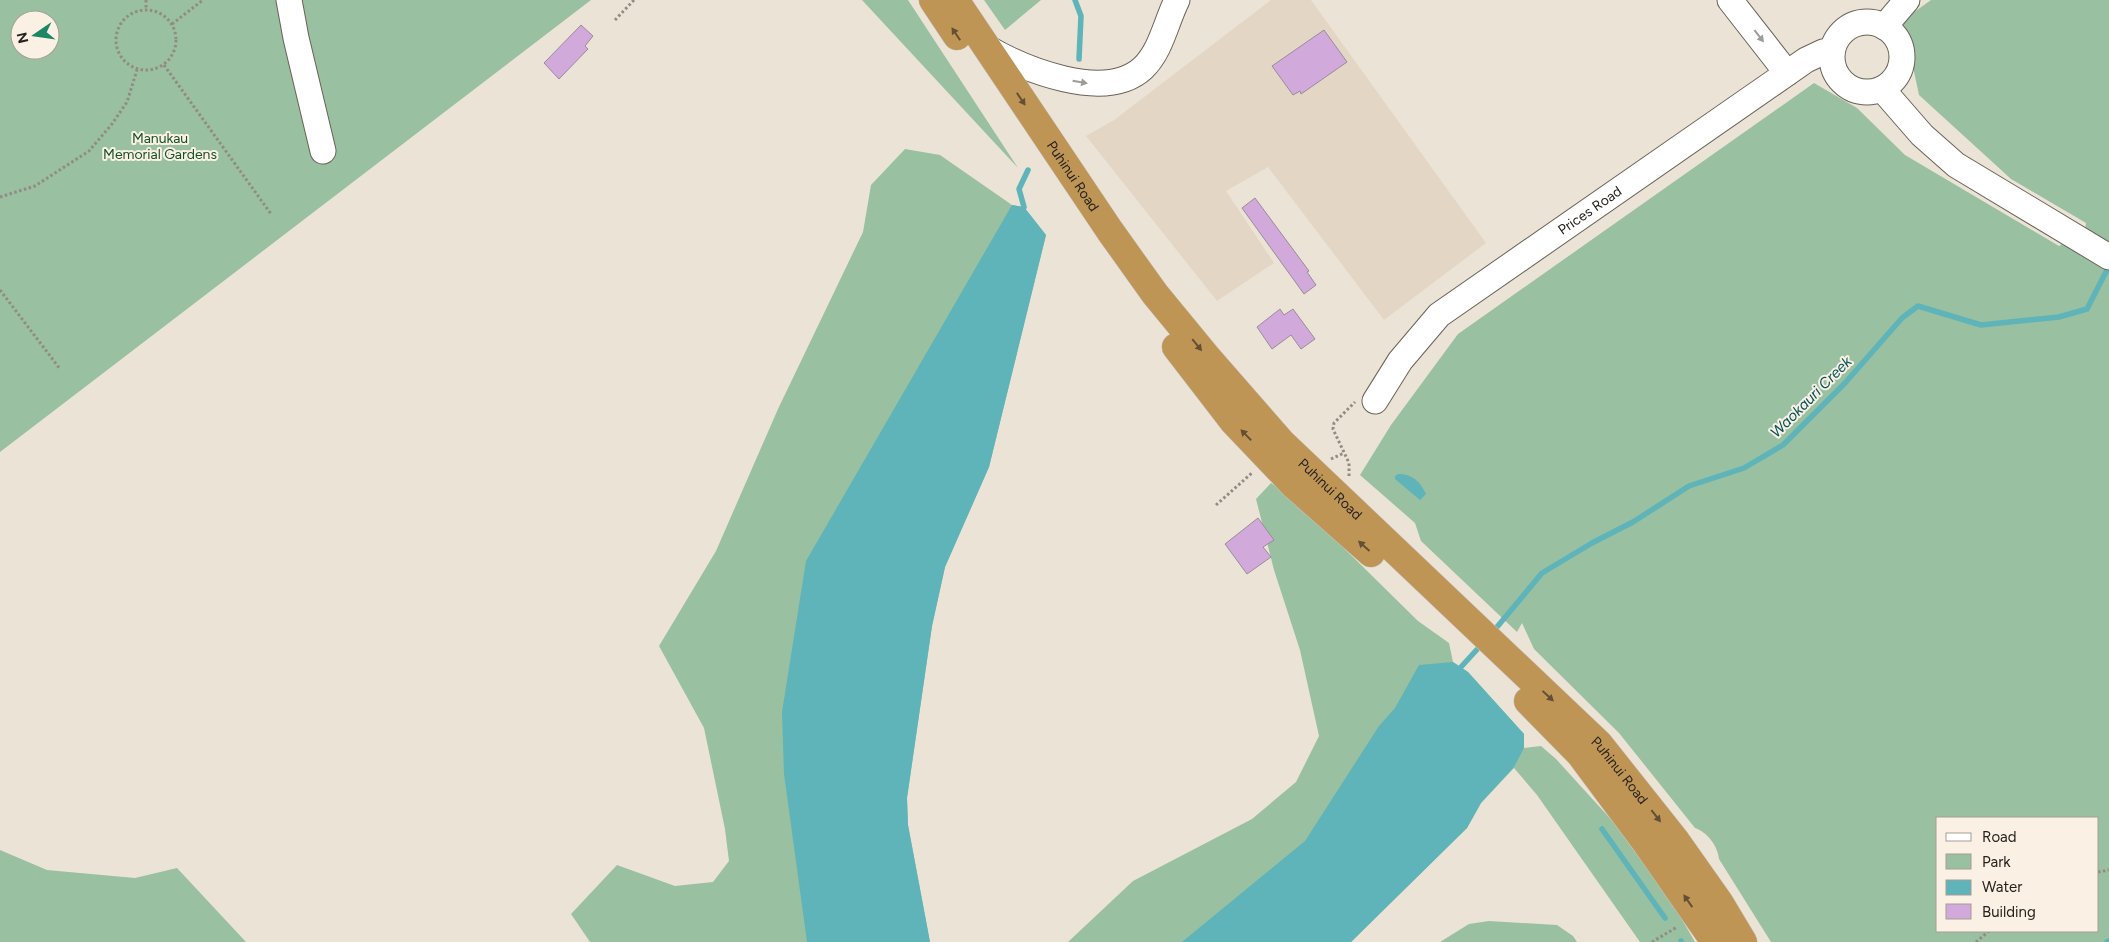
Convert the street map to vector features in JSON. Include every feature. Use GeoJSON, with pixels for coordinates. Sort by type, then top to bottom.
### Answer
{"type":"FeatureCollection","features":[{"type":"Feature","properties":{"kind":"highway","name":"Puhinui Road"},"geometry":{"type":"LineString","coordinates":[[933,0],[1062,193],[1233,421],[1294,485],[1470,633]]}},
{"type":"Feature","properties":{"kind":"highway","name":"Puhinui Road"},"geometry":{"type":"LineString","coordinates":[[955,0],[1110,231],[1155,294],[1235,390],[1282,443],[1470,633],[1494,656],[1599,744],[1676,841],[1744,942]]}},
{"type":"Feature","properties":{"kind":"highway","name":"Puhinui Road"},"geometry":{"type":"LineString","coordinates":[[1494,656],[1580,754],[1647,844],[1715,942]]}},
{"type":"Feature","properties":{"kind":"street"},"geometry":{"type":"LineString","coordinates":[[289,0],[296,38],[323,151]]}},
{"type":"Feature","properties":{"kind":"street"},"geometry":{"type":"LineString","coordinates":[[986,47],[1010,61],[1073,81],[1094,84],[1112,83],[1142,69],[1152,57],[1176,0]]}},
{"type":"Feature","properties":{"kind":"street"},"geometry":{"type":"LineString","coordinates":[[1730,0],[1787,73]]}},
{"type":"Feature","properties":{"kind":"street"},"geometry":{"type":"LineString","coordinates":[[1884,26],[1907,0]]}},
{"type":"Feature","properties":{"kind":"street"},"geometry":{"type":"LineString","coordinates":[[1868,22],[1884,26],[1898,40],[1902,51],[1902,59],[1896,77],[1882,90],[1865,93],[1845,86],[1834,72],[1831,60],[1832,51],[1838,36],[1852,25],[1868,22]]}},
{"type":"Feature","properties":{"kind":"street","name":"Prices Road"},"geometry":{"type":"LineString","coordinates":[[1366,400],[1439,314],[1787,73],[1815,55],[1832,51]]}},
{"type":"Feature","properties":{"kind":"street"},"geometry":{"type":"LineString","coordinates":[[1882,90],[1922,134],[1956,165],[2101,252]]}},
{"type":"Feature","properties":{"kind":"path"},"geometry":{"type":"LineString","coordinates":[[146,0],[146,10]]}},
{"type":"Feature","properties":{"kind":"path"},"geometry":{"type":"LineString","coordinates":[[172,24],[203,0]]}},
{"type":"Feature","properties":{"kind":"path"},"geometry":{"type":"LineString","coordinates":[[615,20],[634,0]]}},
{"type":"Feature","properties":{"kind":"path"},"geometry":{"type":"LineString","coordinates":[[137,11],[156,11],[165,16],[172,24],[177,42],[175,51],[164,65],[147,71],[138,70],[129,66],[122,59],[116,41],[117,31],[128,16],[137,11]]}},
{"type":"Feature","properties":{"kind":"path"},"geometry":{"type":"LineString","coordinates":[[164,65],[271,214]]}},
{"type":"Feature","properties":{"kind":"path"},"geometry":{"type":"LineString","coordinates":[[0,196],[34,186],[90,151],[127,102],[138,70]]}},
{"type":"Feature","properties":{"kind":"path"},"geometry":{"type":"LineString","coordinates":[[0,290],[60,369]]}},
{"type":"Feature","properties":{"kind":"path"},"geometry":{"type":"LineString","coordinates":[[1349,479],[1349,464],[1336,439],[1333,429],[1334,423],[1366,400]]}},
{"type":"Feature","properties":{"kind":"path"},"geometry":{"type":"LineString","coordinates":[[1329,460],[1344,453]]}},
{"type":"Feature","properties":{"kind":"path"},"geometry":{"type":"LineString","coordinates":[[1216,505],[1268,458]]}},
{"type":"Feature","properties":{"kind":"path"},"geometry":{"type":"LineString","coordinates":[[1976,942],[1988,932]]}},
{"type":"Feature","properties":{"kind":"shaded area"},"geometry":{"type":"Polygon","coordinates":[[[1271,0],[1311,0],[1486,243],[1384,320],[1268,167],[1226,191],[1274,263],[1217,301],[1086,136],[1114,120],[1271,0]]]}},
{"type":"Feature","properties":{"kind":"green space","name":"Manukau Memorial Gardens"},"geometry":{"type":"Polygon","coordinates":[[[0,0],[591,0],[0,452],[0,0]]]}},
{"type":"Feature","properties":{"kind":"green space"},"geometry":{"type":"Polygon","coordinates":[[[862,0],[908,0],[1018,168],[862,0]]]}},
{"type":"Feature","properties":{"kind":"green space"},"geometry":{"type":"Polygon","coordinates":[[[984,0],[1041,0],[1005,30],[984,0]]]}},
{"type":"Feature","properties":{"kind":"green space"},"geometry":{"type":"Polygon","coordinates":[[[1931,0],[2109,0],[2109,942],[1771,942],[1719,859],[1717,849],[1711,840],[1695,828],[1619,733],[1534,649],[1522,623],[1517,632],[1421,541],[1415,523],[1360,475],[1391,425],[1458,334],[1814,83],[1857,108],[1905,155],[2059,246],[2085,229],[2086,223],[2011,179],[1919,95],[1903,20],[1931,0]]]}},
{"type":"Feature","properties":{"kind":"green space"},"geometry":{"type":"Polygon","coordinates":[[[905,149],[940,155],[1012,205],[1024,207],[1046,235],[989,467],[945,567],[932,626],[907,798],[908,825],[930,942],[590,942],[571,914],[617,865],[675,886],[713,882],[729,861],[725,829],[704,728],[659,646],[716,551],[778,409],[863,232],[871,185],[905,149]]]}},
{"type":"Feature","properties":{"kind":"green space"},"geometry":{"type":"Polygon","coordinates":[[[1271,483],[1291,496],[1418,621],[1449,643],[1453,662],[1468,672],[1524,734],[1524,748],[1541,746],[1556,759],[1648,860],[1695,942],[1640,942],[1537,795],[1514,768],[1481,803],[1467,828],[1351,942],[1068,942],[1133,881],[1252,819],[1296,782],[1319,736],[1300,650],[1274,570],[1256,499],[1271,483]]]}},
{"type":"Feature","properties":{"kind":"green space"},"geometry":{"type":"Polygon","coordinates":[[[0,850],[47,870],[135,878],[177,868],[246,942],[0,942],[0,850]]]}},
{"type":"Feature","properties":{"kind":"green space"},"geometry":{"type":"Polygon","coordinates":[[[1489,921],[1557,925],[1573,936],[1577,942],[1440,942],[1469,924],[1489,921]]]}},
{"type":"Feature","properties":{"kind":"water"},"geometry":{"type":"Polygon","coordinates":[[[1012,205],[1024,207],[1046,235],[989,467],[945,567],[932,626],[907,798],[908,825],[930,942],[807,942],[784,774],[782,712],[806,561],[1012,205]]]}},
{"type":"Feature","properties":{"kind":"water"},"geometry":{"type":"Polygon","coordinates":[[[1398,474],[1407,475],[1415,479],[1426,494],[1420,500],[1395,479],[1395,476],[1398,474]]]}},
{"type":"Feature","properties":{"kind":"water"},"geometry":{"type":"Polygon","coordinates":[[[1453,662],[1468,672],[1524,734],[1524,748],[1514,767],[1481,803],[1467,828],[1351,942],[1182,942],[1305,841],[1379,726],[1395,708],[1419,665],[1453,662]]]}},
{"type":"Feature","properties":{"kind":"building"},"geometry":{"type":"Polygon","coordinates":[[[581,25],[593,36],[585,46],[588,49],[559,79],[544,63],[581,25]]]}},
{"type":"Feature","properties":{"kind":"building"},"geometry":{"type":"Polygon","coordinates":[[[1324,30],[1347,62],[1301,94],[1300,91],[1293,95],[1272,66],[1324,30]]]}},
{"type":"Feature","properties":{"kind":"building"},"geometry":{"type":"Polygon","coordinates":[[[1255,198],[1309,271],[1307,272],[1316,285],[1304,294],[1242,208],[1255,198]]]}},
{"type":"Feature","properties":{"kind":"building"},"geometry":{"type":"Polygon","coordinates":[[[1280,309],[1284,315],[1293,309],[1315,339],[1301,349],[1291,335],[1272,349],[1257,327],[1280,309]]]}},
{"type":"Feature","properties":{"kind":"building"},"geometry":{"type":"Polygon","coordinates":[[[1258,518],[1274,540],[1263,547],[1271,557],[1247,574],[1225,544],[1258,518]]]}},
{"type":"Feature","properties":{"kind":"waterway"},"geometry":{"type":"LineString","coordinates":[[1075,0],[1081,16],[1079,59]]}},
{"type":"Feature","properties":{"kind":"waterway"},"geometry":{"type":"LineString","coordinates":[[1024,207],[1019,189],[1028,170]]}},
{"type":"Feature","properties":{"kind":"waterway","name":"Waokauri Creek"},"geometry":{"type":"LineString","coordinates":[[1492,633],[1542,573],[1592,543],[1633,522],[1689,486],[1744,468],[1783,445],[1845,383],[1902,318],[1918,306],[1981,325],[2059,317],[2087,309],[2109,266]]}},
{"type":"Feature","properties":{"kind":"waterway","name":"Waokauri Creek"},"geometry":{"type":"LineString","coordinates":[[1461,667],[1482,644]]}},
{"type":"Feature","properties":{"kind":"waterway"},"geometry":{"type":"LineString","coordinates":[[1602,829],[1665,918]]}}]}
